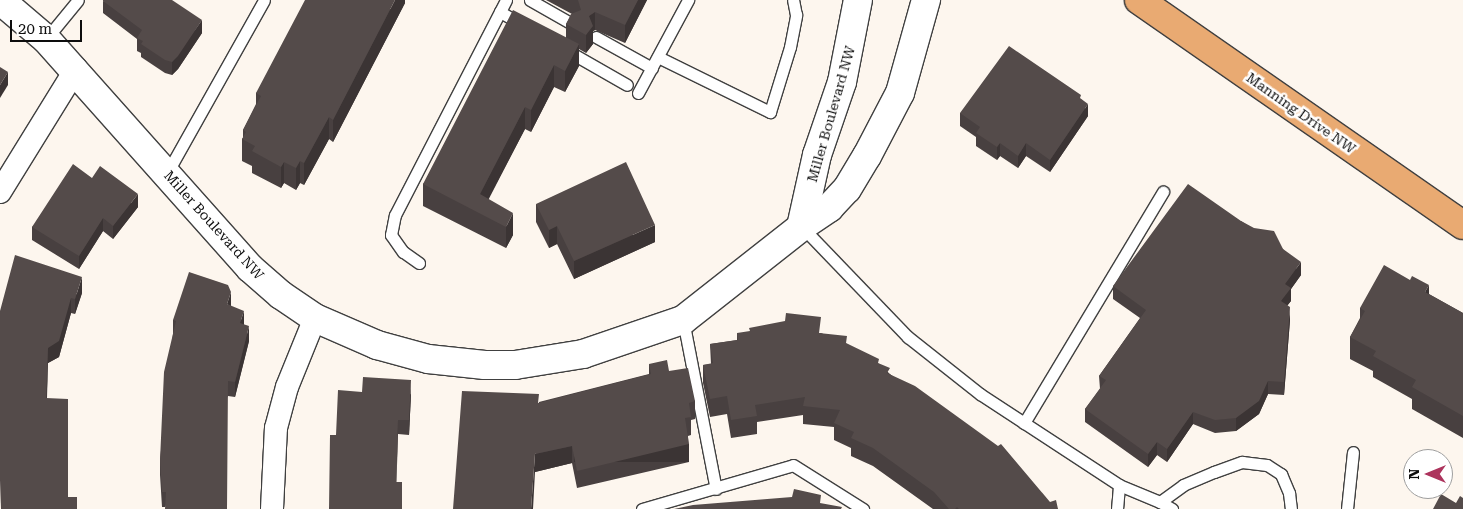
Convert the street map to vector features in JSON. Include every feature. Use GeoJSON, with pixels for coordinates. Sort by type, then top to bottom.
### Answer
{"type":"FeatureCollection","features":[{"type":"Feature","properties":{"kind":"main road","name":"Manning Drive NW"},"geometry":{"type":"LineString","coordinates":[[1139,0],[1463,225]]}},
{"type":"Feature","properties":{"kind":"street","name":"Miller Boulevard NW"},"geometry":{"type":"LineString","coordinates":[[0,0],[46,39],[76,69],[250,268],[315,318],[354,336],[404,354],[485,365],[515,365],[583,354],[683,320],[801,227],[829,208],[847,189],[881,131],[913,56],[926,0]]}},
{"type":"Feature","properties":{"kind":"street","name":"Miller Boulevard NW"},"geometry":{"type":"LineString","coordinates":[[801,227],[817,155],[844,73],[858,0]]}},
{"type":"Feature","properties":{"kind":"street"},"geometry":{"type":"LineString","coordinates":[[0,192],[76,69]]}},
{"type":"Feature","properties":{"kind":"street"},"geometry":{"type":"LineString","coordinates":[[272,509],[276,428],[286,387],[315,318]]}},
{"type":"Feature","properties":{"kind":"lane"},"geometry":{"type":"LineString","coordinates":[[46,39],[78,0]]}},
{"type":"Feature","properties":{"kind":"lane"},"geometry":{"type":"LineString","coordinates":[[167,173],[264,0]]}},
{"type":"Feature","properties":{"kind":"lane"},"geometry":{"type":"LineString","coordinates":[[418,263],[403,252],[392,236],[395,215],[506,0]]}},
{"type":"Feature","properties":{"kind":"lane"},"geometry":{"type":"LineString","coordinates":[[530,0],[574,25]]}},
{"type":"Feature","properties":{"kind":"lane"},"geometry":{"type":"LineString","coordinates":[[638,93],[688,0]]}},
{"type":"Feature","properties":{"kind":"lane"},"geometry":{"type":"LineString","coordinates":[[658,57],[770,112],[790,47],[796,15],[793,0]]}},
{"type":"Feature","properties":{"kind":"lane"},"geometry":{"type":"LineString","coordinates":[[500,12],[534,31]]}},
{"type":"Feature","properties":{"kind":"lane"},"geometry":{"type":"LineString","coordinates":[[596,37],[652,68]]}},
{"type":"Feature","properties":{"kind":"lane"},"geometry":{"type":"LineString","coordinates":[[559,46],[627,84]]}},
{"type":"Feature","properties":{"kind":"lane"},"geometry":{"type":"LineString","coordinates":[[1024,423],[1163,192]]}},
{"type":"Feature","properties":{"kind":"lane"},"geometry":{"type":"LineString","coordinates":[[801,227],[908,337],[980,394],[1119,485],[1172,509]]}},
{"type":"Feature","properties":{"kind":"lane"},"geometry":{"type":"LineString","coordinates":[[683,320],[716,489]]}},
{"type":"Feature","properties":{"kind":"lane"},"geometry":{"type":"LineString","coordinates":[[1347,509],[1354,452]]}},
{"type":"Feature","properties":{"kind":"lane"},"geometry":{"type":"LineString","coordinates":[[1160,502],[1183,485],[1242,462],[1267,465],[1281,474],[1289,493],[1291,509]]}},
{"type":"Feature","properties":{"kind":"lane"},"geometry":{"type":"LineString","coordinates":[[642,509],[716,489],[793,465],[863,509]]}},
{"type":"Feature","properties":{"kind":"lane"},"geometry":{"type":"LineString","coordinates":[[1117,509],[1119,485]]}},
{"type":"Feature","properties":{"kind":"building"},"geometry":{"type":"Polygon","coordinates":[[[103,0],[172,0],[202,20],[172,62],[165,60],[141,44],[143,41],[137,38],[142,30],[103,0]]]}},
{"type":"Feature","properties":{"kind":"building"},"geometry":{"type":"Polygon","coordinates":[[[305,0],[395,0],[333,120],[329,117],[304,163],[300,161],[296,168],[284,162],[281,167],[252,151],[255,146],[242,139],[246,132],[243,130],[261,96],[256,93],[305,0]]]}},
{"type":"Feature","properties":{"kind":"building"},"geometry":{"type":"Polygon","coordinates":[[[578,0],[638,0],[625,25],[595,12],[589,16],[593,26],[586,35],[566,24],[571,14],[581,10],[578,0]]]}},
{"type":"Feature","properties":{"kind":"building"},"geometry":{"type":"Polygon","coordinates":[[[513,10],[579,44],[565,71],[554,65],[531,110],[525,107],[480,194],[513,213],[506,227],[423,184],[513,10]]]}},
{"type":"Feature","properties":{"kind":"building"},"geometry":{"type":"Polygon","coordinates":[[[1009,46],[1081,95],[1080,98],[1088,104],[1050,160],[1026,143],[1018,156],[1000,143],[997,147],[976,133],[980,127],[960,113],[1009,46]]]}},
{"type":"Feature","properties":{"kind":"building"},"geometry":{"type":"Polygon","coordinates":[[[0,67],[8,72],[0,85],[0,67]]]}},
{"type":"Feature","properties":{"kind":"building"},"geometry":{"type":"Polygon","coordinates":[[[626,162],[655,225],[574,261],[557,226],[549,230],[536,204],[626,162]]]}},
{"type":"Feature","properties":{"kind":"building"},"geometry":{"type":"Polygon","coordinates":[[[73,164],[92,178],[100,166],[138,194],[113,226],[103,218],[79,256],[32,227],[73,164]]]}},
{"type":"Feature","properties":{"kind":"building"},"geometry":{"type":"Polygon","coordinates":[[[1188,184],[1241,221],[1254,228],[1274,231],[1283,249],[1301,262],[1285,284],[1291,288],[1281,301],[1290,307],[1284,382],[1268,381],[1259,401],[1236,418],[1215,420],[1193,412],[1167,449],[1157,442],[1148,454],[1085,409],[1106,380],[1099,376],[1146,310],[1113,286],[1188,184]]]}},
{"type":"Feature","properties":{"kind":"building"},"geometry":{"type":"Polygon","coordinates":[[[15,255],[82,277],[75,299],[71,298],[59,341],[48,348],[46,398],[68,399],[68,497],[77,497],[77,509],[1,509],[0,311],[15,255]]]}},
{"type":"Feature","properties":{"kind":"building"},"geometry":{"type":"Polygon","coordinates":[[[1384,265],[1410,280],[1412,276],[1429,285],[1425,292],[1463,313],[1463,416],[1412,387],[1416,380],[1373,356],[1376,351],[1350,337],[1365,311],[1360,308],[1384,265]]]}},
{"type":"Feature","properties":{"kind":"building"},"geometry":{"type":"Polygon","coordinates":[[[189,272],[228,285],[231,292],[227,304],[244,311],[240,323],[249,326],[235,382],[228,381],[227,509],[165,509],[166,492],[162,492],[160,460],[164,372],[176,321],[173,320],[189,272]]]}},
{"type":"Feature","properties":{"kind":"building"},"geometry":{"type":"Polygon","coordinates":[[[786,313],[821,317],[819,333],[847,336],[846,343],[879,359],[878,363],[890,368],[887,373],[915,386],[998,446],[1001,444],[1050,502],[1056,500],[1058,509],[959,509],[957,507],[949,509],[934,492],[873,448],[851,438],[854,432],[834,423],[840,410],[803,406],[805,397],[755,405],[757,416],[731,420],[727,396],[710,399],[703,365],[713,363],[710,344],[738,340],[737,333],[750,331],[749,328],[785,321],[786,313]]]}},
{"type":"Feature","properties":{"kind":"building"},"geometry":{"type":"Polygon","coordinates":[[[667,360],[669,371],[688,368],[695,401],[689,403],[691,417],[685,418],[689,444],[577,471],[572,446],[535,454],[531,509],[453,509],[462,391],[539,394],[538,403],[651,374],[649,364],[667,360]]]}},
{"type":"Feature","properties":{"kind":"building"},"geometry":{"type":"Polygon","coordinates":[[[363,377],[411,380],[409,420],[398,420],[396,482],[402,482],[402,509],[329,509],[330,435],[336,435],[338,390],[362,392],[363,377]]]}},
{"type":"Feature","properties":{"kind":"building"},"geometry":{"type":"Polygon","coordinates":[[[794,489],[821,495],[820,503],[842,507],[841,509],[674,509],[693,505],[792,497],[794,489]]]}},
{"type":"Feature","properties":{"kind":"building"},"geometry":{"type":"Polygon","coordinates":[[[1460,496],[1463,498],[1463,509],[1433,509],[1438,499],[1449,499],[1456,503],[1460,496]]]}}]}
